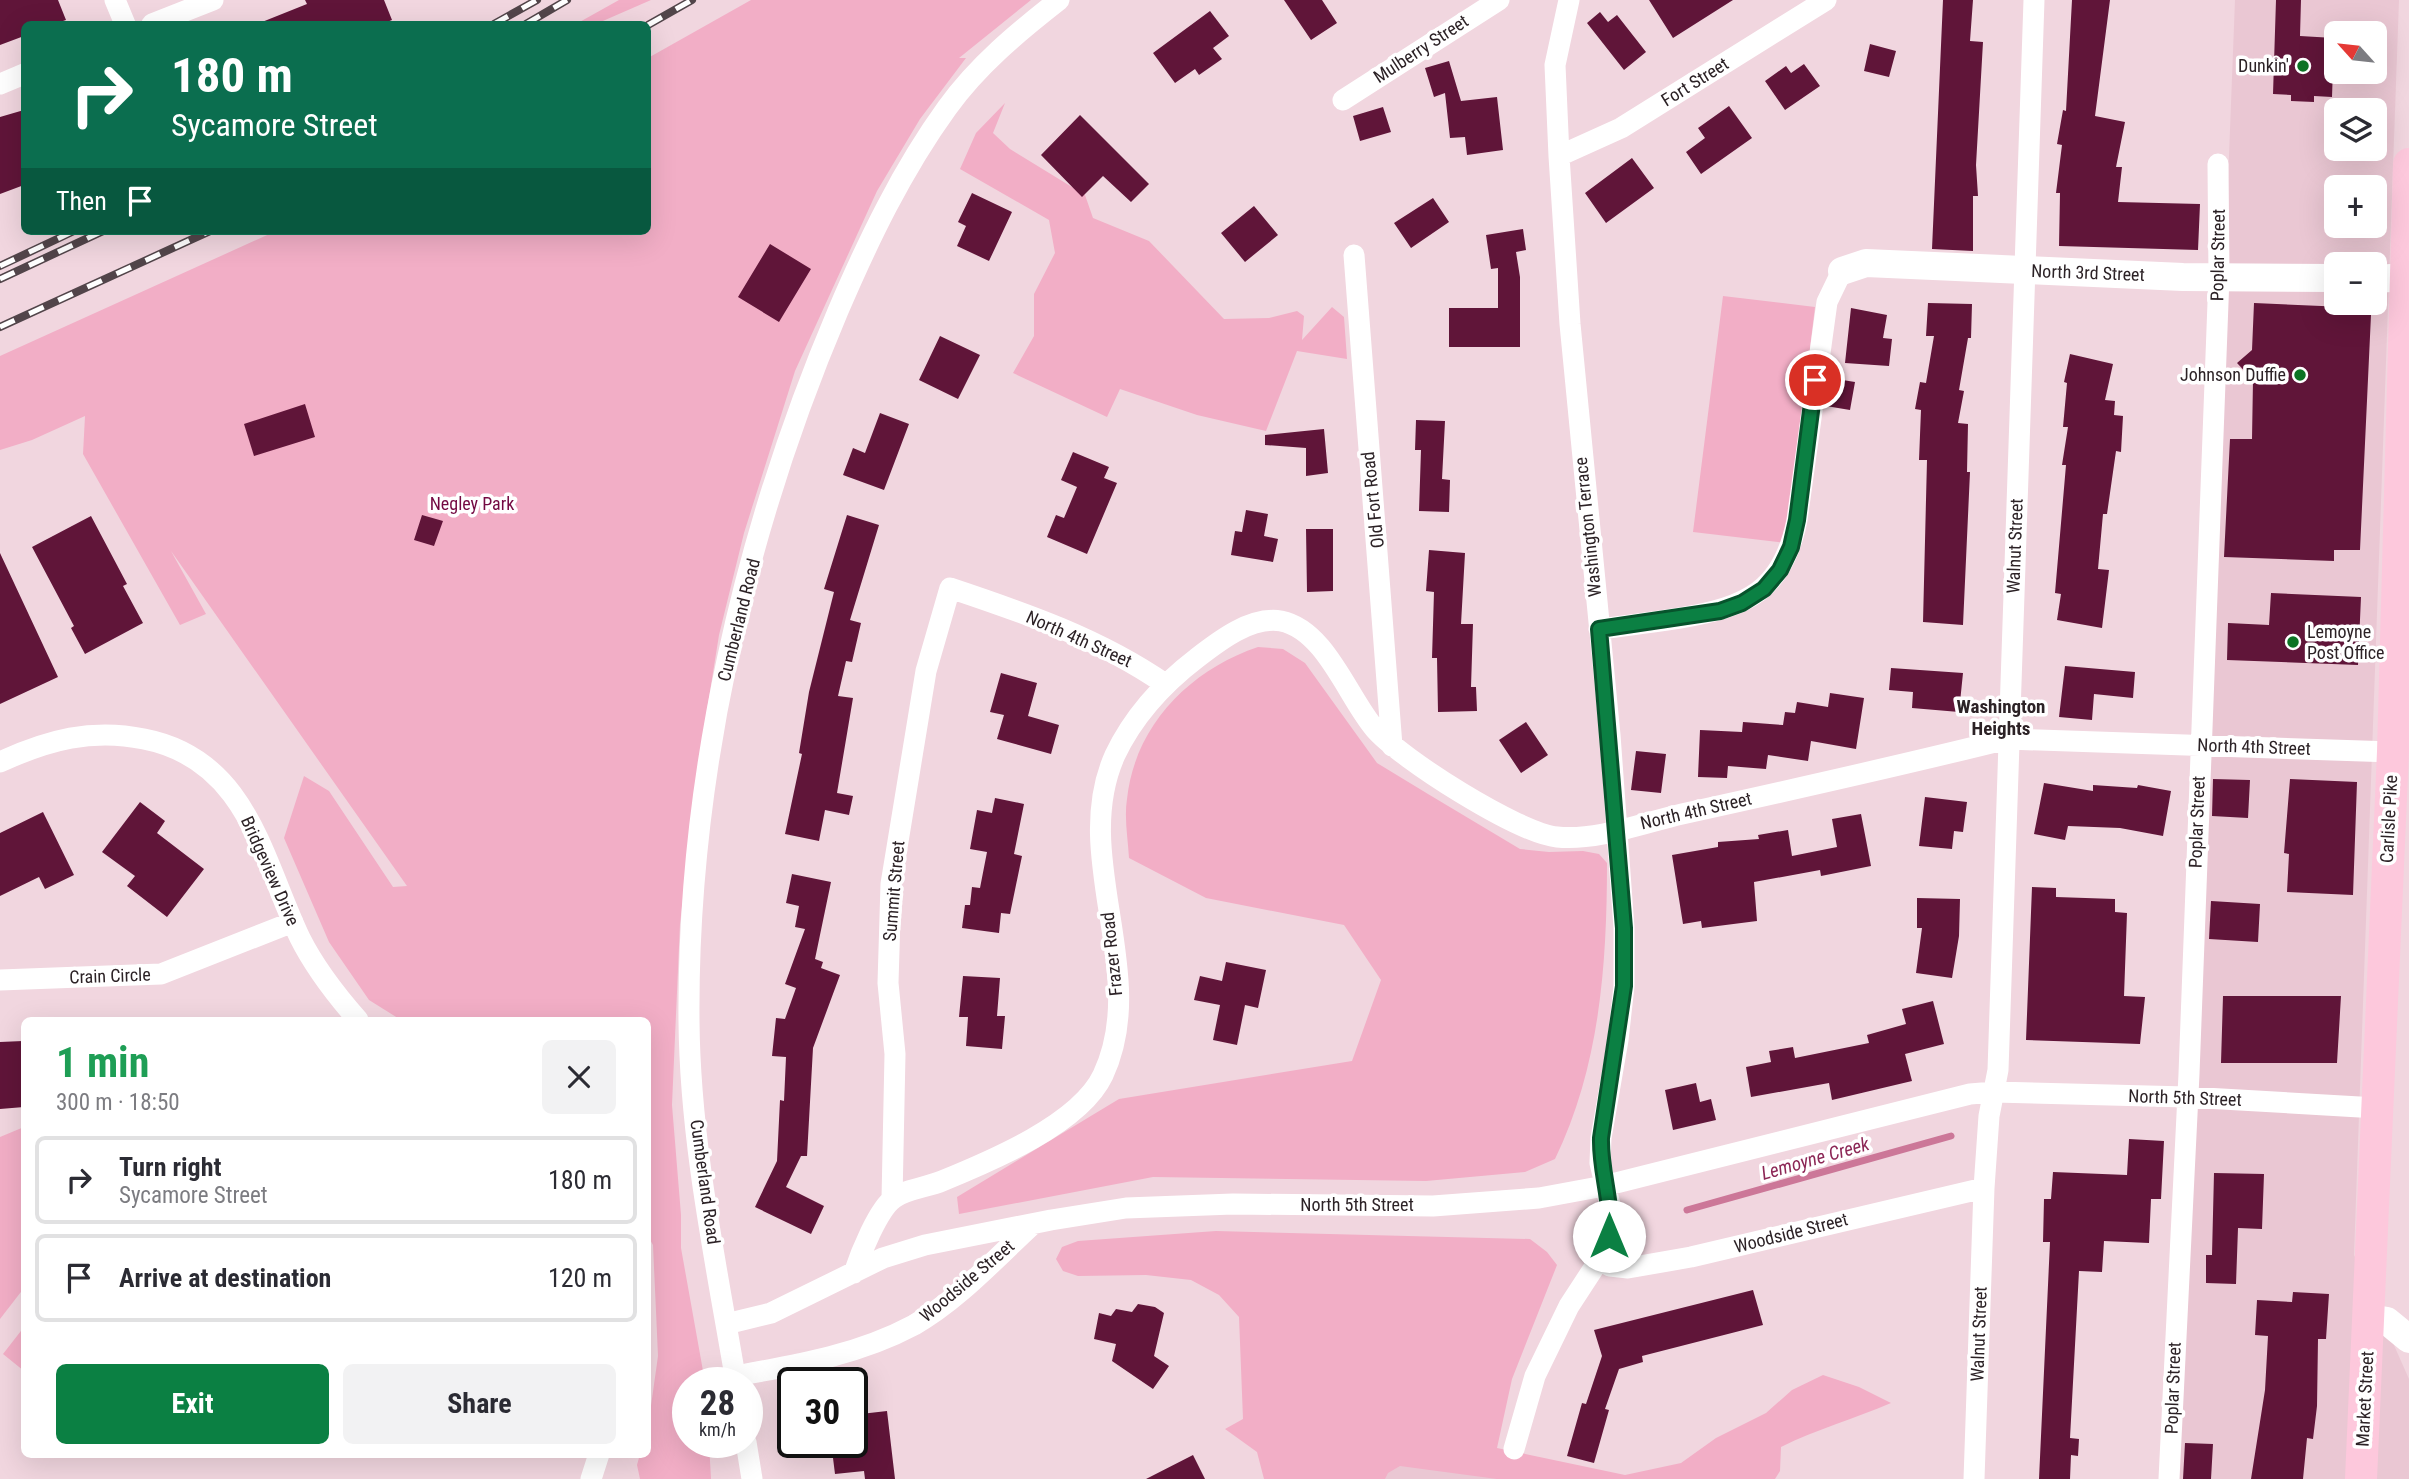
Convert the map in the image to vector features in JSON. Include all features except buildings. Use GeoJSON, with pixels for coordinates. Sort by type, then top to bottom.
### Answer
{"type":"FeatureCollection","features":[{"type":"Feature","properties":{"kind":"main road"},"geometry":{"type":"LineString","coordinates":[[2408,277],[2409,164]]}},
{"type":"Feature","properties":{"kind":"main road","name":"Carlisle Pike"},"geometry":{"type":"LineString","coordinates":[[2370,1318],[2377,1108],[2398,867],[2393,752],[2402,601],[2408,277]]}},
{"type":"Feature","properties":{"kind":"main road","name":"Market Street"},"geometry":{"type":"LineString","coordinates":[[2361,1479],[2370,1318]]}},
{"type":"Feature","properties":{"kind":"street"},"geometry":{"type":"LineString","coordinates":[[115,0],[124,21]]}},
{"type":"Feature","properties":{"kind":"street"},"geometry":{"type":"LineString","coordinates":[[160,21],[213,0]]}},
{"type":"Feature","properties":{"kind":"street","name":"Cumberland Road"},"geometry":{"type":"LineString","coordinates":[[733,1367],[697,1132],[689,1021],[697,860],[722,689],[737,620],[772,492],[801,403],[875,228],[947,108],[976,73],[1059,0]]}},
{"type":"Feature","properties":{"kind":"street","name":"Mulberry Street"},"geometry":{"type":"LineString","coordinates":[[1343,100],[1499,0]]}},
{"type":"Feature","properties":{"kind":"street","name":"Washington Terrace"},"geometry":{"type":"LineString","coordinates":[[1514,1449],[1535,1376],[1569,1306],[1598,1260],[1609,1236],[1610,1205],[1604,1186],[1601,1138],[1624,986],[1617,830],[1571,337],[1559,156],[1555,65],[1569,0]]}},
{"type":"Feature","properties":{"kind":"street","name":"Fort Street"},"geometry":{"type":"LineString","coordinates":[[1559,156],[1621,128],[1826,0]]}},
{"type":"Feature","properties":{"kind":"street","name":"Walnut Street"},"geometry":{"type":"LineString","coordinates":[[1994,1092],[1998,1056],[2034,0]]}},
{"type":"Feature","properties":{"kind":"street"},"geometry":{"type":"LineString","coordinates":[[0,84],[21,75]]}},
{"type":"Feature","properties":{"kind":"street","name":"Poplar Street"},"geometry":{"type":"LineString","coordinates":[[2169,1479],[2187,1097],[2219,276],[2218,164]]}},
{"type":"Feature","properties":{"kind":"street","name":"Old Fort Road"},"geometry":{"type":"LineString","coordinates":[[1354,255],[1392,746]]}},
{"type":"Feature","properties":{"kind":"street","name":"North 3rd Street"},"geometry":{"type":"LineString","coordinates":[[1842,271],[1866,262],[2025,270],[2324,278]]}},
{"type":"Feature","properties":{"kind":"street"},"geometry":{"type":"LineString","coordinates":[[1599,629],[1720,611],[1742,603],[1764,589],[1780,570],[1791,547],[1797,520],[1827,302],[1842,271]]}},
{"type":"Feature","properties":{"kind":"street"},"geometry":{"type":"LineString","coordinates":[[2387,278],[2408,277]]}},
{"type":"Feature","properties":{"kind":"street","name":"North 4th Street"},"geometry":{"type":"LineString","coordinates":[[950,588],[998,604],[1128,658],[1165,684],[1217,642],[1240,629],[1278,621],[1286,623],[1325,652],[1364,715],[1392,746],[1506,817],[1545,835],[1583,836],[1617,830],[1950,755],[2007,739],[2393,752]]}},
{"type":"Feature","properties":{"kind":"street","name":"Summit Street"},"geometry":{"type":"LineString","coordinates":[[892,1199],[895,1054],[888,983],[891,884],[926,671],[950,588]]}},
{"type":"Feature","properties":{"kind":"street","name":"Frazer Road"},"geometry":{"type":"LineString","coordinates":[[892,1199],[992,1159],[1054,1124],[1080,1105],[1098,1086],[1112,1046],[1117,1001],[1103,875],[1101,797],[1116,754],[1130,728],[1165,684]]}},
{"type":"Feature","properties":{"kind":"street","name":"Bridgeview Drive"},"geometry":{"type":"LineString","coordinates":[[0,762],[64,737],[94,733],[120,734],[155,741],[199,760],[233,794],[252,824],[293,922],[318,969],[356,1017]]}},
{"type":"Feature","properties":{"kind":"street","name":"Crain Circle"},"geometry":{"type":"LineString","coordinates":[[0,980],[161,974],[293,922]]}},
{"type":"Feature","properties":{"kind":"street"},"geometry":{"type":"LineString","coordinates":[[1984,1188],[1994,1092]]}},
{"type":"Feature","properties":{"kind":"street","name":"North 5th Street"},"geometry":{"type":"LineString","coordinates":[[726,1324],[771,1313],[883,1258],[925,1245],[1034,1223],[1126,1208],[1233,1204],[1433,1206],[1539,1198],[1604,1186],[1954,1097],[1994,1092],[2187,1097],[2377,1108]]}},
{"type":"Feature","properties":{"kind":"street","name":"Walnut Street"},"geometry":{"type":"LineString","coordinates":[[1974,1479],[1984,1188]]}},
{"type":"Feature","properties":{"kind":"street","name":"Woodside Street"},"geometry":{"type":"LineString","coordinates":[[1598,1260],[1609,1266],[1628,1268],[1691,1257],[1984,1188]]}},
{"type":"Feature","properties":{"kind":"street"},"geometry":{"type":"LineString","coordinates":[[853,1273],[863,1249],[892,1199]]}},
{"type":"Feature","properties":{"kind":"street","name":"Woodside Street"},"geometry":{"type":"LineString","coordinates":[[763,1373],[838,1356],[915,1324],[942,1306],[1034,1223]]}},
{"type":"Feature","properties":{"kind":"street"},"geometry":{"type":"LineString","coordinates":[[2370,1318],[2387,1321],[2409,1339]]}},
{"type":"Feature","properties":{"kind":"street"},"geometry":{"type":"LineString","coordinates":[[592,1479],[598,1458]]}},
{"type":"Feature","properties":{"kind":"street"},"geometry":{"type":"LineString","coordinates":[[749,1458],[752,1479]]}},
{"type":"Feature","properties":{"kind":"shaded area"},"geometry":{"type":"Polygon","coordinates":[[[2235,0],[2399,0],[2354,1255],[2409,1379],[2409,1479],[2178,1479],[2235,0]]]}},
{"type":"Feature","properties":{"kind":"shaded area"},"geometry":{"type":"Polygon","coordinates":[[[1402,1460],[1586,1479],[1359,1479],[1402,1460]]]}},
{"type":"Feature","properties":{"kind":"green space"},"geometry":{"type":"Polygon","coordinates":[[[619,0],[651,0],[603,21],[581,21],[619,0]]]}},
{"type":"Feature","properties":{"kind":"green space","name":"Negley Park"},"geometry":{"type":"Polygon","coordinates":[[[751,0],[1031,0],[959,58],[966,58],[920,119],[877,191],[795,371],[744,533],[719,635],[699,760],[680,924],[672,1105],[681,1248],[702,1367],[672,1367],[672,1458],[710,1458],[711,1479],[640,1479],[637,1465],[639,1458],[651,1458],[651,1406],[658,1356],[651,1241],[651,1017],[396,1017],[369,1000],[329,942],[284,838],[304,776],[329,791],[393,887],[407,886],[171,551],[206,614],[180,625],[83,454],[85,416],[32,440],[0,450],[0,356],[267,235],[651,235],[651,56],[751,0]]]}},
{"type":"Feature","properties":{"kind":"green space"},"geometry":{"type":"Polygon","coordinates":[[[1005,103],[993,133],[1010,149],[1085,195],[1093,218],[1149,241],[1224,319],[1269,318],[1297,311],[1304,316],[1302,340],[1332,307],[1344,317],[1347,359],[1297,351],[1266,431],[1197,415],[1120,389],[1107,417],[1013,373],[1034,336],[1034,294],[1055,253],[1049,220],[960,169],[976,133],[1005,103]]]}},
{"type":"Feature","properties":{"kind":"green space"},"geometry":{"type":"Polygon","coordinates":[[[1723,296],[1815,307],[1786,543],[1693,532],[1723,296]]]}},
{"type":"Feature","properties":{"kind":"green space"},"geometry":{"type":"Polygon","coordinates":[[[1258,647],[1283,649],[1305,663],[1377,763],[1520,849],[1583,851],[1599,854],[1607,863],[1605,939],[1598,1014],[1582,1088],[1555,1159],[1525,1172],[1426,1181],[1153,1177],[959,1214],[957,1197],[1119,1099],[1352,1061],[1381,980],[1344,925],[1206,898],[1129,858],[1126,821],[1132,772],[1141,747],[1154,724],[1170,704],[1210,670],[1258,647]]]}},
{"type":"Feature","properties":{"kind":"green space"},"geometry":{"type":"Polygon","coordinates":[[[21,1128],[21,1292],[0,1319],[0,1137],[21,1128]]]}},
{"type":"Feature","properties":{"kind":"green space"},"geometry":{"type":"Polygon","coordinates":[[[1216,1231],[1530,1239],[1547,1252],[1557,1265],[1512,1379],[1497,1448],[1625,1475],[1681,1463],[1716,1438],[1766,1413],[1792,1390],[1823,1375],[1859,1387],[1891,1403],[1781,1447],[1780,1471],[1775,1479],[1497,1479],[1400,1466],[1388,1473],[1385,1479],[1264,1479],[1257,1452],[1225,1429],[1243,1419],[1239,1317],[1219,1295],[1191,1280],[1146,1275],[1078,1276],[1063,1271],[1056,1259],[1062,1247],[1078,1241],[1216,1231]]]}},
{"type":"Feature","properties":{"kind":"green space"},"geometry":{"type":"Polygon","coordinates":[[[21,1331],[21,1369],[3,1354],[21,1331]]]}},
{"type":"Feature","properties":{"kind":"waterway","name":"Lemoyne Creek"},"geometry":{"type":"LineString","coordinates":[[1687,1210],[1951,1136]]}},
{"type":"Feature","properties":{"kind":"railway"},"geometry":{"type":"LineString","coordinates":[[499,21],[537,0]]}},
{"type":"Feature","properties":{"kind":"railway"},"geometry":{"type":"LineString","coordinates":[[531,21],[567,0]]}},
{"type":"Feature","properties":{"kind":"railway"},"geometry":{"type":"LineString","coordinates":[[651,23],[692,0]]}},
{"type":"Feature","properties":{"kind":"railway"},"geometry":{"type":"LineString","coordinates":[[0,266],[66,235]]}},
{"type":"Feature","properties":{"kind":"railway"},"geometry":{"type":"LineString","coordinates":[[0,279],[94,235]]}},
{"type":"Feature","properties":{"kind":"railway"},"geometry":{"type":"LineString","coordinates":[[0,327],[201,235]]}},
{"type":"Feature","properties":{"kind":"place","name":"Dunkin'"},"geometry":{"type":"Point","coordinates":[2303,66]}},
{"type":"Feature","properties":{"kind":"place","name":"Johnson Duffie"},"geometry":{"type":"Point","coordinates":[2300,375]}},
{"type":"Feature","properties":{"kind":"place","name":"Lemoyne Post Office"},"geometry":{"type":"Point","coordinates":[2293,642]}},
{"type":"Feature","properties":{"kind":"district","name":"Washington Heights"},"geometry":{"type":"Point","coordinates":[2001,717]}},
{"type":"Feature","properties":{"kind":"route"},"geometry":{"type":"LineString","coordinates":[[1609,1236],[1610,1205],[1600,1163],[1601,1138],[1618,1040],[1624,986],[1624,928],[1599,629],[1720,611],[1742,603],[1764,589],[1780,570],[1791,547],[1815,380]]}}]}
